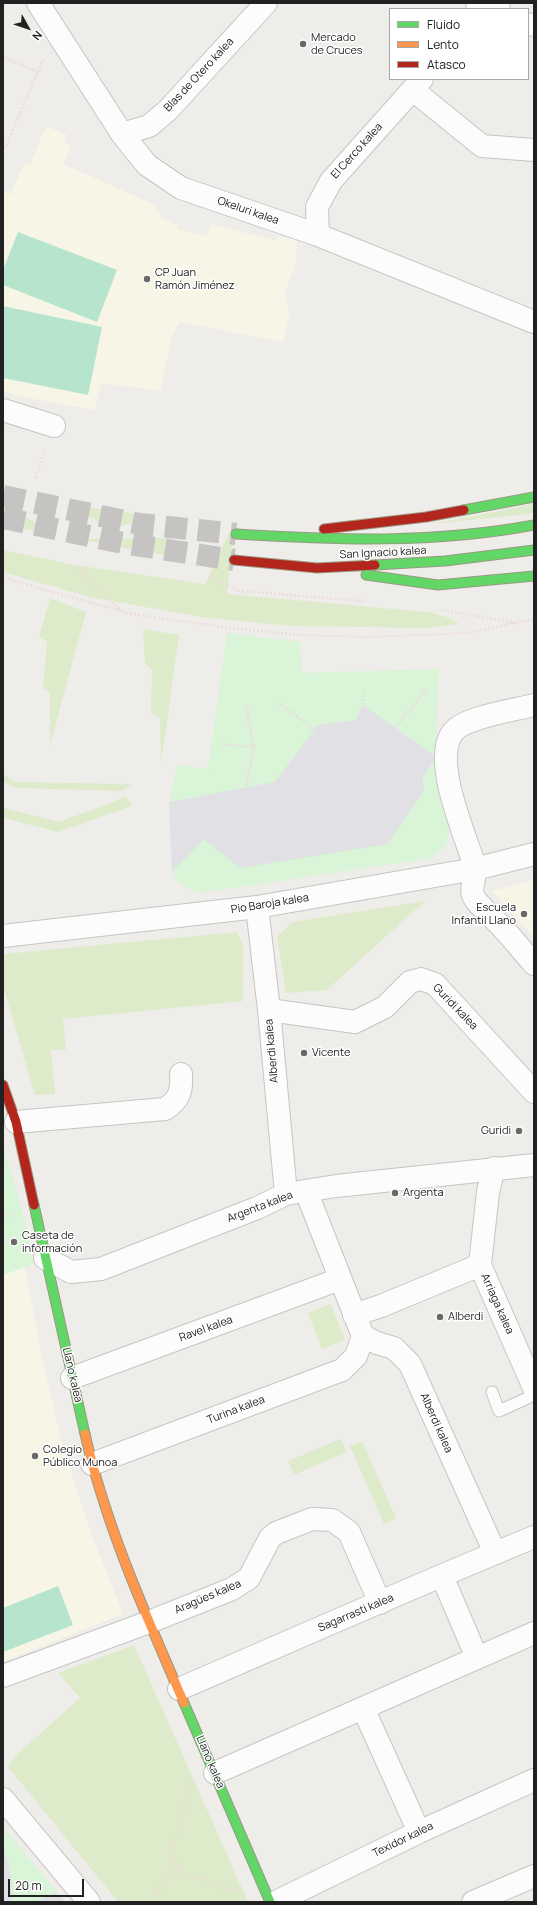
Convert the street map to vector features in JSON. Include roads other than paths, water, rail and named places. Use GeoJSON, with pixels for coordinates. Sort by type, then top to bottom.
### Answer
{"type":"FeatureCollection","features":[{"type":"Feature","properties":{"kind":"main road"},"geometry":{"type":"LineString","coordinates":[[264,535],[426,517],[534,497]]}},
{"type":"Feature","properties":{"kind":"main road","name":"San Ignacio kalea"},"geometry":{"type":"LineString","coordinates":[[236,534],[336,541],[403,541],[500,532],[534,524]]}},
{"type":"Feature","properties":{"kind":"main road","name":"San Ignacio kalea"},"geometry":{"type":"LineString","coordinates":[[234,560],[317,568],[445,561],[534,550]]}},
{"type":"Feature","properties":{"kind":"main road"},"geometry":{"type":"LineString","coordinates":[[317,568],[438,585],[534,576]]}},
{"type":"Feature","properties":{"kind":"main road","name":"Llano kalea"},"geometry":{"type":"LineString","coordinates":[[3,1085],[16,1122],[92,1464],[120,1550],[148,1622],[214,1773],[270,1895],[270,1902]]}},
{"type":"Feature","properties":{"kind":"street","name":"Okeluri kalea"},"geometry":{"type":"LineString","coordinates":[[38,3],[55,32],[122,134],[147,165],[181,188],[318,235],[534,322]]}},
{"type":"Feature","properties":{"kind":"street","name":"Blas de Otero kalea"},"geometry":{"type":"LineString","coordinates":[[122,134],[148,126],[168,110],[266,3]]}},
{"type":"Feature","properties":{"kind":"street"},"geometry":{"type":"LineString","coordinates":[[417,85],[482,146],[534,150]]}},
{"type":"Feature","properties":{"kind":"street","name":"El Cerco kalea"},"geometry":{"type":"LineString","coordinates":[[318,235],[317,207],[331,181],[417,85]]}},
{"type":"Feature","properties":{"kind":"street"},"geometry":{"type":"LineString","coordinates":[[3,410],[54,426]]}},
{"type":"Feature","properties":{"kind":"street"},"geometry":{"type":"LineString","coordinates":[[534,705],[466,722],[454,730],[446,743],[445,755],[455,809],[475,869],[472,888],[474,898],[499,923],[534,964]]}},
{"type":"Feature","properties":{"kind":"street","name":"Pio Baroja kalea"},"geometry":{"type":"LineString","coordinates":[[3,936],[257,907],[475,869],[534,854]]}},
{"type":"Feature","properties":{"kind":"street","name":"Alberdi kalea"},"geometry":{"type":"LineString","coordinates":[[257,907],[269,1010],[296,1193],[340,1279],[363,1336],[377,1343],[394,1348],[410,1364],[495,1553]]}},
{"type":"Feature","properties":{"kind":"street","name":"Guridi kalea"},"geometry":{"type":"LineString","coordinates":[[269,1010],[355,1022],[384,1006],[410,982],[421,979],[435,984],[534,1092]]}},
{"type":"Feature","properties":{"kind":"street"},"geometry":{"type":"LineString","coordinates":[[16,1122],[165,1109],[173,1104],[179,1097],[182,1087],[181,1074]]}},
{"type":"Feature","properties":{"kind":"street","name":"Argenta kalea"},"geometry":{"type":"LineString","coordinates":[[45,1258],[71,1272],[101,1269],[296,1193],[494,1168],[534,1165]]}},
{"type":"Feature","properties":{"kind":"street","name":"Arriaga kalea"},"geometry":{"type":"LineString","coordinates":[[494,1168],[488,1192],[480,1265],[534,1388]]}},
{"type":"Feature","properties":{"kind":"street"},"geometry":{"type":"LineString","coordinates":[[354,1315],[381,1306],[480,1265]]}},
{"type":"Feature","properties":{"kind":"street","name":"Ravel kalea"},"geometry":{"type":"LineString","coordinates":[[72,1378],[340,1279]]}},
{"type":"Feature","properties":{"kind":"street","name":"Turina kalea"},"geometry":{"type":"LineString","coordinates":[[92,1464],[342,1370],[356,1356],[363,1336]]}},
{"type":"Feature","properties":{"kind":"street","name":"Aragües kalea"},"geometry":{"type":"LineString","coordinates":[[148,1622],[242,1584],[249,1578],[270,1538],[276,1533],[312,1519],[323,1518],[332,1520],[349,1532],[380,1603]]}},
{"type":"Feature","properties":{"kind":"street","name":"Sagarrasti kalea"},"geometry":{"type":"LineString","coordinates":[[178,1689],[380,1603],[464,1565],[534,1538]]}},
{"type":"Feature","properties":{"kind":"street"},"geometry":{"type":"LineString","coordinates":[[442,1576],[477,1658]]}},
{"type":"Feature","properties":{"kind":"street"},"geometry":{"type":"LineString","coordinates":[[3,1676],[148,1622]]}},
{"type":"Feature","properties":{"kind":"street"},"geometry":{"type":"LineString","coordinates":[[214,1773],[534,1633]]}},
{"type":"Feature","properties":{"kind":"street"},"geometry":{"type":"LineString","coordinates":[[363,1708],[419,1832]]}},
{"type":"Feature","properties":{"kind":"street","name":"Texidor kalea"},"geometry":{"type":"LineString","coordinates":[[270,1895],[533,1783]]}},
{"type":"Feature","properties":{"kind":"street"},"geometry":{"type":"LineString","coordinates":[[3,1800],[89,1902]]}},
{"type":"Feature","properties":{"kind":"street"},"geometry":{"type":"LineString","coordinates":[[473,1902],[534,1876]]}},
{"type":"Feature","properties":{"kind":"lane"},"geometry":{"type":"LineString","coordinates":[[492,1392],[499,1411],[534,1395]]}},
{"type":"Feature","properties":{"kind":"tunnel"},"geometry":{"type":"LineString","coordinates":[[3,496],[140,524],[236,534]]}},
{"type":"Feature","properties":{"kind":"tunnel"},"geometry":{"type":"LineString","coordinates":[[3,518],[128,544],[234,560]]}},
{"type":"Feature","properties":{"kind":"place","name":"Mercado de Cruces"},"geometry":{"type":"Point","coordinates":[303,44]}},
{"type":"Feature","properties":{"kind":"place","name":"CP Juan Ramón Jiménez"},"geometry":{"type":"Point","coordinates":[147,279]}},
{"type":"Feature","properties":{"kind":"place","name":"Escuela Infantil Llano"},"geometry":{"type":"Point","coordinates":[524,914]}},
{"type":"Feature","properties":{"kind":"place","name":"Vicente"},"geometry":{"type":"Point","coordinates":[304,1053]}},
{"type":"Feature","properties":{"kind":"place","name":"Guridi"},"geometry":{"type":"Point","coordinates":[519,1131]}},
{"type":"Feature","properties":{"kind":"place","name":"Argenta"},"geometry":{"type":"Point","coordinates":[395,1193]}},
{"type":"Feature","properties":{"kind":"place","name":"Caseta de información"},"geometry":{"type":"Point","coordinates":[14,1242]}},
{"type":"Feature","properties":{"kind":"place","name":"Alberdi"},"geometry":{"type":"Point","coordinates":[440,1317]}},
{"type":"Feature","properties":{"kind":"place","name":"Colegio Público Munoa"},"geometry":{"type":"Point","coordinates":[35,1456]}}]}
